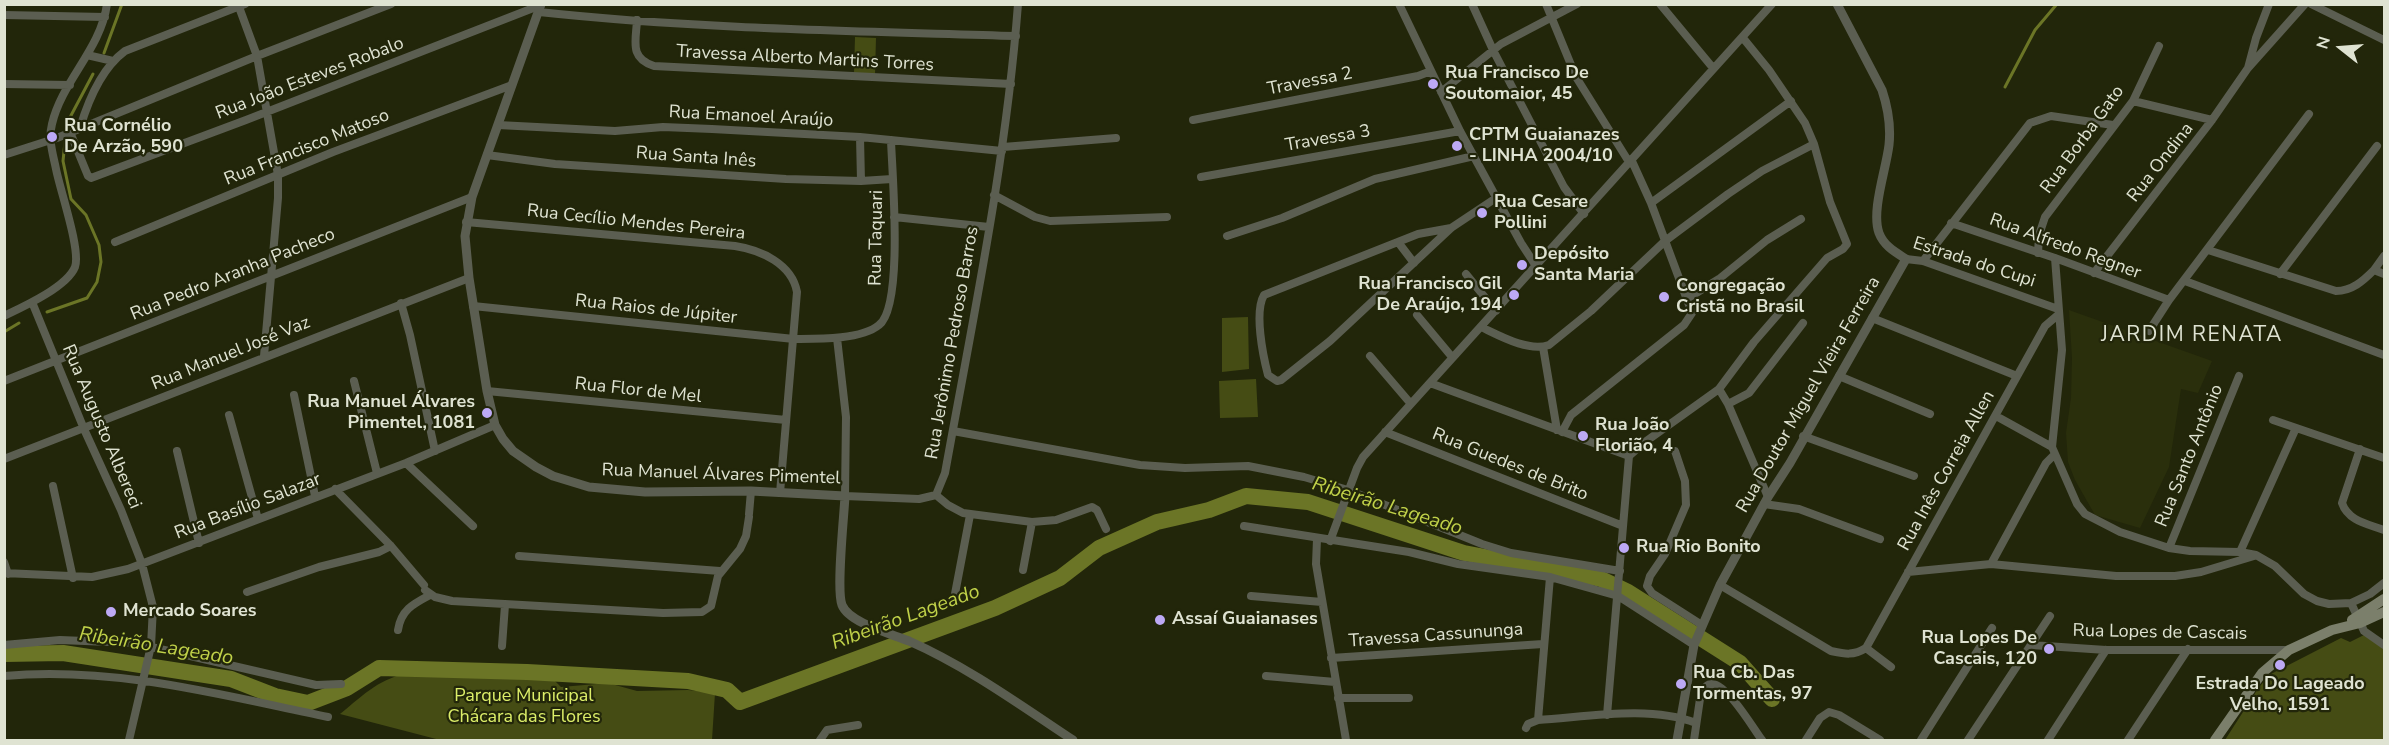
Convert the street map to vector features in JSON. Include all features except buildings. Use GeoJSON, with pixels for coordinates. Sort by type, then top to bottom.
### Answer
{"type":"FeatureCollection","features":[{"type":"Feature","properties":{"kind":"main road"},"geometry":{"type":"LineString","coordinates":[[2359,620],[2385,599]]}},
{"type":"Feature","properties":{"kind":"main road"},"geometry":{"type":"LineString","coordinates":[[2215,741],[2262,673],[2289,650],[2359,620],[2385,612]]}},
{"type":"Feature","properties":{"kind":"street"},"geometry":{"type":"LineString","coordinates":[[4,316],[32,302],[70,276],[76,260],[76,249],[53,139],[53,118],[105,17],[107,4]]}},
{"type":"Feature","properties":{"kind":"street"},"geometry":{"type":"LineString","coordinates":[[4,155],[69,133],[391,4]]}},
{"type":"Feature","properties":{"kind":"street","name":"Rua Jerônimo Pedroso Barros"},"geometry":{"type":"LineString","coordinates":[[936,495],[945,473],[1002,149],[1011,84],[1018,4]]}},
{"type":"Feature","properties":{"kind":"street"},"geometry":{"type":"LineString","coordinates":[[1399,4],[1460,131],[1536,266]]}},
{"type":"Feature","properties":{"kind":"street"},"geometry":{"type":"LineString","coordinates":[[1472,4],[1493,50],[1564,187],[1584,214]]}},
{"type":"Feature","properties":{"kind":"street"},"geometry":{"type":"LineString","coordinates":[[1546,4],[1576,77],[1630,161],[1651,203],[1692,313],[1689,320],[1577,410],[1559,431]]}},
{"type":"Feature","properties":{"kind":"street"},"geometry":{"type":"LineString","coordinates":[[1441,92],[1501,44],[1577,4]]}},
{"type":"Feature","properties":{"kind":"street"},"geometry":{"type":"LineString","coordinates":[[1660,4],[1713,68]]}},
{"type":"Feature","properties":{"kind":"street"},"geometry":{"type":"LineString","coordinates":[[1330,541],[1348,490],[1363,457],[1773,4]]}},
{"type":"Feature","properties":{"kind":"street","name":"Estrada do Cupi"},"geometry":{"type":"LineString","coordinates":[[1838,4],[1887,102],[1889,145],[1877,224],[1882,240],[1892,251],[1906,259],[1923,261],[2059,311]]}},
{"type":"Feature","properties":{"kind":"street","name":"Rua Ondina"},"geometry":{"type":"LineString","coordinates":[[2248,68],[2269,4]]}},
{"type":"Feature","properties":{"kind":"street","name":"Rua Ondina"},"geometry":{"type":"LineString","coordinates":[[2094,273],[2212,120],[2248,68],[2305,4]]}},
{"type":"Feature","properties":{"kind":"street"},"geometry":{"type":"LineString","coordinates":[[2311,4],[2385,40]]}},
{"type":"Feature","properties":{"kind":"street"},"geometry":{"type":"LineString","coordinates":[[80,128],[90,100],[113,61],[125,51],[242,6],[257,56],[278,175],[272,276],[264,356]]}},
{"type":"Feature","properties":{"kind":"street"},"geometry":{"type":"LineString","coordinates":[[540,8],[638,20],[773,28],[1016,36]]}},
{"type":"Feature","properties":{"kind":"street","name":"Rua Manuel Álvares Pimentel"},"geometry":{"type":"LineString","coordinates":[[540,8],[472,197],[465,236],[469,278],[487,392],[495,425],[513,451],[553,476],[589,487],[645,492],[751,491],[919,499],[936,495]]}},
{"type":"Feature","properties":{"kind":"street","name":"Rua João Esteves Robalo"},"geometry":{"type":"LineString","coordinates":[[69,133],[88,177],[91,178],[540,8]]}},
{"type":"Feature","properties":{"kind":"street"},"geometry":{"type":"LineString","coordinates":[[4,15],[105,17]]}},
{"type":"Feature","properties":{"kind":"street","name":"Travessa Alberto Martins Torres"},"geometry":{"type":"LineString","coordinates":[[638,20],[635,46],[638,57],[654,66],[1011,84]]}},
{"type":"Feature","properties":{"kind":"street"},"geometry":{"type":"LineString","coordinates":[[1607,715],[1629,456],[1721,386],[1754,342],[1827,258],[1846,246],[1847,241],[1830,202],[1814,144],[1805,123],[1743,38]]}},
{"type":"Feature","properties":{"kind":"street","name":"Rua Borba Gato"},"geometry":{"type":"LineString","coordinates":[[2038,253],[2039,235],[2045,217],[2133,101],[2159,46]]}},
{"type":"Feature","properties":{"kind":"street"},"geometry":{"type":"LineString","coordinates":[[87,55],[113,61]]}},
{"type":"Feature","properties":{"kind":"street","name":"Travessa 2"},"geometry":{"type":"LineString","coordinates":[[1193,120],[1418,76],[1431,71]]}},
{"type":"Feature","properties":{"kind":"street"},"geometry":{"type":"LineString","coordinates":[[4,84],[70,85]]}},
{"type":"Feature","properties":{"kind":"street","name":"Rua Francisco Matoso"},"geometry":{"type":"LineString","coordinates":[[115,242],[278,175],[512,85]]}},
{"type":"Feature","properties":{"kind":"street"},"geometry":{"type":"LineString","coordinates":[[1651,203],[1791,101]]}},
{"type":"Feature","properties":{"kind":"street"},"geometry":{"type":"LineString","coordinates":[[2133,101],[2212,120]]}},
{"type":"Feature","properties":{"kind":"street"},"geometry":{"type":"LineString","coordinates":[[2149,331],[2169,300],[2309,114]]}},
{"type":"Feature","properties":{"kind":"street"},"geometry":{"type":"LineString","coordinates":[[1923,261],[2030,123],[2051,116],[2113,125]]}},
{"type":"Feature","properties":{"kind":"street","name":"Rua Emanoel Araújo"},"geometry":{"type":"LineString","coordinates":[[498,125],[615,131],[663,127],[861,137],[1002,149],[1116,138]]}},
{"type":"Feature","properties":{"kind":"street","name":"Travessa 3"},"geometry":{"type":"LineString","coordinates":[[1201,177],[1460,131]]}},
{"type":"Feature","properties":{"kind":"street"},"geometry":{"type":"LineString","coordinates":[[861,137],[861,181]]}},
{"type":"Feature","properties":{"kind":"street","name":"Rua Taquari"},"geometry":{"type":"LineString","coordinates":[[837,338],[873,329],[879,326],[885,317],[893,277],[894,217],[891,140]]}},
{"type":"Feature","properties":{"kind":"street"},"geometry":{"type":"LineString","coordinates":[[1481,327],[1528,346],[1543,347],[1555,342],[1665,241],[1762,171],[1814,144]]}},
{"type":"Feature","properties":{"kind":"street"},"geometry":{"type":"LineString","coordinates":[[2280,274],[2377,146]]}},
{"type":"Feature","properties":{"kind":"street","name":"Rua Santa Inês"},"geometry":{"type":"LineString","coordinates":[[487,155],[567,165],[786,179],[861,181],[892,179]]}},
{"type":"Feature","properties":{"kind":"street"},"geometry":{"type":"LineString","coordinates":[[1227,236],[1282,218],[1375,179],[1474,156]]}},
{"type":"Feature","properties":{"kind":"street"},"geometry":{"type":"LineString","coordinates":[[994,195],[1035,217],[1050,221],[1167,217]]}},
{"type":"Feature","properties":{"kind":"street","name":"Rua Pedro Aranha Pacheco"},"geometry":{"type":"LineString","coordinates":[[4,381],[472,197]]}},
{"type":"Feature","properties":{"kind":"street"},"geometry":{"type":"LineString","coordinates":[[1451,228],[1418,234],[1264,295],[1259,307],[1264,359],[1268,375],[1276,381],[1281,380],[1330,341],[1451,228],[1496,198]]}},
{"type":"Feature","properties":{"kind":"street"},"geometry":{"type":"LineString","coordinates":[[894,217],[989,226]]}},
{"type":"Feature","properties":{"kind":"street"},"geometry":{"type":"LineString","coordinates":[[1688,298],[1719,279],[1767,240],[1801,219]]}},
{"type":"Feature","properties":{"kind":"street","name":"Rua Cecílio Mendes Pereira"},"geometry":{"type":"LineString","coordinates":[[466,222],[749,248],[770,258],[782,267],[795,283],[797,292],[780,493]]}},
{"type":"Feature","properties":{"kind":"street","name":"Rua Alfredo Regner"},"geometry":{"type":"LineString","coordinates":[[1951,223],[2169,300]]}},
{"type":"Feature","properties":{"kind":"street"},"geometry":{"type":"LineString","coordinates":[[1398,242],[1414,263]]}},
{"type":"Feature","properties":{"kind":"street"},"geometry":{"type":"LineString","coordinates":[[2208,250],[2280,274],[2342,291],[2361,283],[2385,256]]}},
{"type":"Feature","properties":{"kind":"street","name":"Estrada do Cupi"},"geometry":{"type":"LineString","coordinates":[[2053,451],[2062,350],[2055,258]]}},
{"type":"Feature","properties":{"kind":"street","name":"Rua Doutor Miguel Vieira Ferreira"},"geometry":{"type":"LineString","coordinates":[[1677,741],[1695,645],[1720,585],[1906,259]]}},
{"type":"Feature","properties":{"kind":"street"},"geometry":{"type":"LineString","coordinates":[[2374,270],[2385,274]]}},
{"type":"Feature","properties":{"kind":"street"},"geometry":{"type":"LineString","coordinates":[[1466,274],[1496,311]]}},
{"type":"Feature","properties":{"kind":"street","name":"Rua Manuel José Vaz"},"geometry":{"type":"LineString","coordinates":[[4,459],[469,278]]}},
{"type":"Feature","properties":{"kind":"street"},"geometry":{"type":"LineString","coordinates":[[2185,281],[2385,355]]}},
{"type":"Feature","properties":{"kind":"street","name":"Rua Augusto Albereci"},"geometry":{"type":"LineString","coordinates":[[32,302],[142,564],[153,607],[150,650],[129,741]]}},
{"type":"Feature","properties":{"kind":"street"},"geometry":{"type":"LineString","coordinates":[[401,303],[435,451]]}},
{"type":"Feature","properties":{"kind":"street","name":"Rua Raios de Júpiter"},"geometry":{"type":"LineString","coordinates":[[473,306],[794,339],[837,338]]}},
{"type":"Feature","properties":{"kind":"street","name":"Rua Inês Correia Allen"},"geometry":{"type":"LineString","coordinates":[[1866,648],[2045,326],[2059,311]]}},
{"type":"Feature","properties":{"kind":"street"},"geometry":{"type":"LineString","coordinates":[[1417,315],[1452,357]]}},
{"type":"Feature","properties":{"kind":"street"},"geometry":{"type":"LineString","coordinates":[[1872,318],[2017,376]]}},
{"type":"Feature","properties":{"kind":"street"},"geometry":{"type":"LineString","coordinates":[[1728,404],[1749,393],[1803,323]]}},
{"type":"Feature","properties":{"kind":"street"},"geometry":{"type":"LineString","coordinates":[[837,338],[846,417],[840,595],[845,612],[860,621],[921,646],[967,670],[1073,741]]}},
{"type":"Feature","properties":{"kind":"street"},"geometry":{"type":"LineString","coordinates":[[1543,347],[1559,431]]}},
{"type":"Feature","properties":{"kind":"street"},"geometry":{"type":"LineString","coordinates":[[1370,356],[1411,404]]}},
{"type":"Feature","properties":{"kind":"street"},"geometry":{"type":"LineString","coordinates":[[1839,376],[1930,414]]}},
{"type":"Feature","properties":{"kind":"street","name":"Rua Santo Antônio"},"geometry":{"type":"LineString","coordinates":[[2169,548],[2239,376]]}},
{"type":"Feature","properties":{"kind":"street"},"geometry":{"type":"LineString","coordinates":[[354,381],[377,473]]}},
{"type":"Feature","properties":{"kind":"street"},"geometry":{"type":"LineString","coordinates":[[1430,382],[1629,456]]}},
{"type":"Feature","properties":{"kind":"street"},"geometry":{"type":"LineString","coordinates":[[1721,386],[1766,501],[1799,509],[1880,539]]}},
{"type":"Feature","properties":{"kind":"street","name":"Rua Flor de Mel"},"geometry":{"type":"LineString","coordinates":[[487,392],[786,420]]}},
{"type":"Feature","properties":{"kind":"street"},"geometry":{"type":"LineString","coordinates":[[294,395],[315,496]]}},
{"type":"Feature","properties":{"kind":"street"},"geometry":{"type":"LineString","coordinates":[[229,415],[258,519]]}},
{"type":"Feature","properties":{"kind":"street"},"geometry":{"type":"LineString","coordinates":[[1996,416],[2053,451],[2077,504],[2085,514],[2120,532],[2169,548],[2256,555],[2275,566],[2304,594],[2329,604],[2351,603],[2370,594],[2385,583]]}},
{"type":"Feature","properties":{"kind":"street"},"geometry":{"type":"LineString","coordinates":[[2273,420],[2385,458]]}},
{"type":"Feature","properties":{"kind":"street","name":"Rua Basílio Salazar"},"geometry":{"type":"LineString","coordinates":[[6,574],[73,578],[111,574],[199,543],[315,496],[406,463],[495,425]]}},
{"type":"Feature","properties":{"kind":"street"},"geometry":{"type":"LineString","coordinates":[[2240,552],[2296,428]]}},
{"type":"Feature","properties":{"kind":"street"},"geometry":{"type":"LineString","coordinates":[[953,431],[1140,465],[1185,468],[1248,466],[1305,477],[1348,490],[1510,553],[1620,573]]}},
{"type":"Feature","properties":{"kind":"street","name":"Rua Guedes de Brito"},"geometry":{"type":"LineString","coordinates":[[1385,432],[1623,526]]}},
{"type":"Feature","properties":{"kind":"street"},"geometry":{"type":"LineString","coordinates":[[1803,436],[1914,476]]}},
{"type":"Feature","properties":{"kind":"street"},"geometry":{"type":"LineString","coordinates":[[2360,448],[2342,503],[2345,512],[2352,518],[2385,530]]}},
{"type":"Feature","properties":{"kind":"street"},"geometry":{"type":"LineString","coordinates":[[177,451],[199,543]]}},
{"type":"Feature","properties":{"kind":"street"},"geometry":{"type":"LineString","coordinates":[[1675,451],[1685,481],[1686,505],[1665,554],[1650,576],[1647,586],[1652,593],[1702,625]]}},
{"type":"Feature","properties":{"kind":"street"},"geometry":{"type":"LineString","coordinates":[[1990,564],[2053,451]]}},
{"type":"Feature","properties":{"kind":"street"},"geometry":{"type":"LineString","coordinates":[[406,463],[473,526]]}},
{"type":"Feature","properties":{"kind":"street"},"geometry":{"type":"LineString","coordinates":[[53,486],[73,578]]}},
{"type":"Feature","properties":{"kind":"street"},"geometry":{"type":"LineString","coordinates":[[335,489],[391,546],[426,590],[452,601],[663,613],[702,612],[711,606],[720,571],[740,549],[746,536],[751,491]]}},
{"type":"Feature","properties":{"kind":"street"},"geometry":{"type":"LineString","coordinates":[[936,495],[956,510],[970,515],[1032,522],[1056,520],[1092,507],[1097,510],[1106,529]]}},
{"type":"Feature","properties":{"kind":"street"},"geometry":{"type":"LineString","coordinates":[[954,599],[970,515]]}},
{"type":"Feature","properties":{"kind":"street"},"geometry":{"type":"LineString","coordinates":[[1023,570],[1032,522]]}},
{"type":"Feature","properties":{"kind":"street"},"geometry":{"type":"LineString","coordinates":[[1244,525],[1317,539],[1409,552],[1458,564],[1550,577],[1618,593],[1695,645]]}},
{"type":"Feature","properties":{"kind":"street"},"geometry":{"type":"LineString","coordinates":[[1317,539],[1316,564],[1346,741]]}},
{"type":"Feature","properties":{"kind":"street"},"geometry":{"type":"LineString","coordinates":[[247,592],[320,567],[380,552],[391,546]]}},
{"type":"Feature","properties":{"kind":"street"},"geometry":{"type":"LineString","coordinates":[[1908,572],[1990,564],[2116,576],[2175,576],[2201,572],[2256,555]]}},
{"type":"Feature","properties":{"kind":"street"},"geometry":{"type":"LineString","coordinates":[[519,556],[720,571]]}},
{"type":"Feature","properties":{"kind":"street"},"geometry":{"type":"LineString","coordinates":[[4,562],[6,574]]}},
{"type":"Feature","properties":{"kind":"street"},"geometry":{"type":"LineString","coordinates":[[1538,720],[1550,577]]}},
{"type":"Feature","properties":{"kind":"street"},"geometry":{"type":"LineString","coordinates":[[1720,585],[1831,651],[1847,655],[1856,654],[1866,648],[1891,667]]}},
{"type":"Feature","properties":{"kind":"street"},"geometry":{"type":"LineString","coordinates":[[398,630],[404,612],[426,590]]}},
{"type":"Feature","properties":{"kind":"street"},"geometry":{"type":"LineString","coordinates":[[1251,596],[1322,602]]}},
{"type":"Feature","properties":{"kind":"street"},"geometry":{"type":"LineString","coordinates":[[2351,603],[2364,631],[2385,645]]}},
{"type":"Feature","properties":{"kind":"street"},"geometry":{"type":"LineString","coordinates":[[502,646],[505,605]]}},
{"type":"Feature","properties":{"kind":"street"},"geometry":{"type":"LineString","coordinates":[[1968,741],[2050,616]]}},
{"type":"Feature","properties":{"kind":"street"},"geometry":{"type":"LineString","coordinates":[[1921,741],[1992,628]]}},
{"type":"Feature","properties":{"kind":"street"},"geometry":{"type":"LineString","coordinates":[[4,645],[33,641],[71,640],[150,650],[316,684],[331,686],[341,684]]}},
{"type":"Feature","properties":{"kind":"street","name":"Travessa Cassununga"},"geometry":{"type":"LineString","coordinates":[[1331,658],[1543,644]]}},
{"type":"Feature","properties":{"kind":"street","name":"Rua Lopes de Cascais"},"geometry":{"type":"LineString","coordinates":[[2031,645],[2106,650],[2289,650]]}},
{"type":"Feature","properties":{"kind":"street"},"geometry":{"type":"LineString","coordinates":[[2128,741],[2188,649]]}},
{"type":"Feature","properties":{"kind":"street"},"geometry":{"type":"LineString","coordinates":[[2048,741],[2106,650]]}},
{"type":"Feature","properties":{"kind":"street"},"geometry":{"type":"LineString","coordinates":[[4,676],[55,672],[144,676],[328,717]]}},
{"type":"Feature","properties":{"kind":"street"},"geometry":{"type":"LineString","coordinates":[[1266,676],[1335,682]]}},
{"type":"Feature","properties":{"kind":"street"},"geometry":{"type":"LineString","coordinates":[[1694,741],[1701,692],[1712,684],[1721,687],[1729,695],[1762,741]]}},
{"type":"Feature","properties":{"kind":"street"},"geometry":{"type":"LineString","coordinates":[[1338,698],[1409,698]]}},
{"type":"Feature","properties":{"kind":"street"},"geometry":{"type":"LineString","coordinates":[[1806,741],[1820,718],[1829,712],[1839,715],[1880,741]]}},
{"type":"Feature","properties":{"kind":"street"},"geometry":{"type":"LineString","coordinates":[[1526,728],[1528,724],[1538,720],[1628,714],[1680,717],[1696,723]]}},
{"type":"Feature","properties":{"kind":"street"},"geometry":{"type":"LineString","coordinates":[[820,741],[827,730],[858,725]]}},
{"type":"Feature","properties":{"kind":"shaded area"},"geometry":{"type":"Polygon","coordinates":[[[2069,310],[2212,361],[2198,393],[2181,389],[2169,467],[2140,528],[2095,515],[2075,480],[2068,462],[2066,433],[2071,398],[2072,358],[2069,310]]]}},
{"type":"Feature","properties":{"kind":"green space"},"geometry":{"type":"Polygon","coordinates":[[[855,37],[876,38],[875,75],[854,73],[855,37]]]}},
{"type":"Feature","properties":{"kind":"green space"},"geometry":{"type":"Polygon","coordinates":[[[1248,317],[1249,369],[1222,372],[1222,318],[1248,317]]]}},
{"type":"Feature","properties":{"kind":"green space"},"geometry":{"type":"Polygon","coordinates":[[[1256,379],[1258,417],[1220,418],[1219,381],[1256,379]]]}},
{"type":"Feature","properties":{"kind":"green space"},"geometry":{"type":"Polygon","coordinates":[[[2366,634],[2384,648],[2384,740],[2225,740],[2259,687],[2271,674],[2341,638],[2350,642],[2366,634]]]}},
{"type":"Feature","properties":{"kind":"green space","name":"Parque Municipal Chácara das Flores"},"geometry":{"type":"Polygon","coordinates":[[[413,672],[507,678],[524,673],[538,676],[548,674],[561,687],[608,683],[637,691],[688,690],[715,693],[712,740],[440,740],[340,714],[382,682],[413,672]]]}},
{"type":"Feature","properties":{"kind":"waterway"},"geometry":{"type":"LineString","coordinates":[[104,53],[122,4]]}},
{"type":"Feature","properties":{"kind":"waterway"},"geometry":{"type":"LineString","coordinates":[[2005,87],[2035,30],[2057,4]]}},
{"type":"Feature","properties":{"kind":"waterway"},"geometry":{"type":"LineString","coordinates":[[47,312],[87,298],[97,282],[101,262],[99,245],[86,215],[71,199],[63,161],[67,123],[93,74]]}},
{"type":"Feature","properties":{"kind":"waterway"},"geometry":{"type":"LineString","coordinates":[[4,332],[19,323]]}},
{"type":"Feature","properties":{"kind":"waterway","name":"Ribeirão Lageado"},"geometry":{"type":"LineString","coordinates":[[4,654],[63,653],[231,679],[275,696],[308,703],[347,688],[379,668],[527,672],[688,681],[727,690],[740,702],[995,608],[1060,578],[1099,548],[1157,522],[1209,510],[1246,496],[1308,502],[1464,553],[1601,579],[1628,592],[1740,663],[1772,699]]}},
{"type":"Feature","properties":{"kind":"place","name":"Rua Francisco De Soutomaior, 45"},"geometry":{"type":"Point","coordinates":[1433,84]}},
{"type":"Feature","properties":{"kind":"place","name":"Rua Cornélio De Arzão, 590"},"geometry":{"type":"Point","coordinates":[52,137]}},
{"type":"Feature","properties":{"kind":"place","name":"CPTM Guaianazes - LINHA 2004/10"},"geometry":{"type":"Point","coordinates":[1457,146]}},
{"type":"Feature","properties":{"kind":"place","name":"Rua Cesare Pollini"},"geometry":{"type":"Point","coordinates":[1482,213]}},
{"type":"Feature","properties":{"kind":"place","name":"Depósito Santa Maria"},"geometry":{"type":"Point","coordinates":[1522,265]}},
{"type":"Feature","properties":{"kind":"place","name":"Rua Francisco Gil De Araújo, 194"},"geometry":{"type":"Point","coordinates":[1514,295]}},
{"type":"Feature","properties":{"kind":"place","name":"Congregação Cristã no Brasil"},"geometry":{"type":"Point","coordinates":[1664,297]}},
{"type":"Feature","properties":{"kind":"place","name":"Rua Manuel Álvares Pimentel, 1081"},"geometry":{"type":"Point","coordinates":[487,413]}},
{"type":"Feature","properties":{"kind":"place","name":"Rua João Florião, 4"},"geometry":{"type":"Point","coordinates":[1583,436]}},
{"type":"Feature","properties":{"kind":"place","name":"Rua Rio Bonito"},"geometry":{"type":"Point","coordinates":[1624,548]}},
{"type":"Feature","properties":{"kind":"place","name":"Mercado Soares"},"geometry":{"type":"Point","coordinates":[111,612]}},
{"type":"Feature","properties":{"kind":"place","name":"Assaí Guaianases"},"geometry":{"type":"Point","coordinates":[1160,620]}},
{"type":"Feature","properties":{"kind":"place","name":"Rua Lopes De Cascais, 120"},"geometry":{"type":"Point","coordinates":[2049,649]}},
{"type":"Feature","properties":{"kind":"place","name":"Estrada Do Lageado Velho, 1591"},"geometry":{"type":"Point","coordinates":[2280,665]}},
{"type":"Feature","properties":{"kind":"place","name":"Rua Cb. Das Tormentas, 97"},"geometry":{"type":"Point","coordinates":[1681,684]}},
{"type":"Feature","properties":{"kind":"district","name":"JARDIM RENATA"},"geometry":{"type":"Point","coordinates":[2192,336]}}]}
